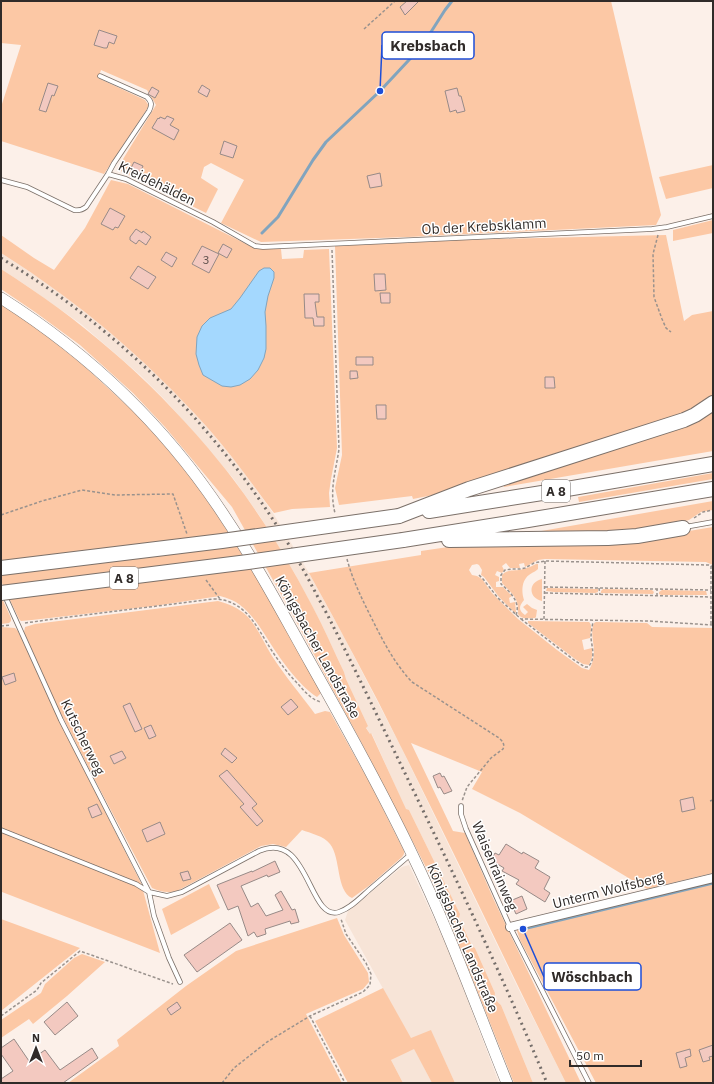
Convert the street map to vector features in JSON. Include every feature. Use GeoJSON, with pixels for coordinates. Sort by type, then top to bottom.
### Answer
{"type":"FeatureCollection","features":[{"type":"Feature","properties":{"kind":"highway"},"geometry":{"type":"LineString","coordinates":[[399,516],[470,489],[673,424],[695,415],[713,403]]}},
{"type":"Feature","properties":{"kind":"highway","name":"A 8"},"geometry":{"type":"LineString","coordinates":[[1,568],[222,541],[399,516],[713,464]]}},
{"type":"Feature","properties":{"kind":"highway","name":"A 8"},"geometry":{"type":"LineString","coordinates":[[1,593],[248,562],[403,540],[713,489]]}},
{"type":"Feature","properties":{"kind":"highway"},"geometry":{"type":"LineString","coordinates":[[403,540],[608,538],[637,536],[683,528]]}},
{"type":"Feature","properties":{"kind":"main road","name":"Königsbacher Landstraße"},"geometry":{"type":"LineString","coordinates":[[1,298],[46,328],[97,369],[149,419],[184,459],[227,519],[246,549],[332,702],[412,854],[452,947],[506,1083]]}},
{"type":"Feature","properties":{"kind":"street","name":"Unterm Wolfsberg"},"geometry":{"type":"LineString","coordinates":[[510,927],[713,878]]}},
{"type":"Feature","properties":{"kind":"lane","name":"Kreidehälden"},"geometry":{"type":"LineString","coordinates":[[100,76],[147,97],[150,100],[152,107],[108,174],[126,179],[213,222],[255,246]]}},
{"type":"Feature","properties":{"kind":"lane"},"geometry":{"type":"LineString","coordinates":[[1,180],[27,187],[68,208],[79,211],[86,207],[108,174]]}},
{"type":"Feature","properties":{"kind":"lane","name":"Ob der Krebsklamm"},"geometry":{"type":"LineString","coordinates":[[255,246],[263,247],[652,229],[713,216]]}},
{"type":"Feature","properties":{"kind":"lane"},"geometry":{"type":"LineString","coordinates":[[683,528],[713,522]]}},
{"type":"Feature","properties":{"kind":"lane","name":"Kutscherweg"},"geometry":{"type":"LineString","coordinates":[[1,588],[61,720],[149,892],[154,916],[169,958],[180,982]]}},
{"type":"Feature","properties":{"kind":"lane","name":"Waisenrainweg"},"geometry":{"type":"LineString","coordinates":[[461,806],[461,814],[466,828],[510,927],[588,1083]]}},
{"type":"Feature","properties":{"kind":"lane"},"geometry":{"type":"LineString","coordinates":[[1,830],[136,884],[149,892],[167,896],[182,892],[260,851],[276,848],[290,854],[295,859],[302,869],[317,899],[324,908],[330,911],[338,912],[351,905],[412,854]]}},
{"type":"Feature","properties":{"kind":"path"},"geometry":{"type":"LineString","coordinates":[[364,29],[395,1]]}},
{"type":"Feature","properties":{"kind":"path"},"geometry":{"type":"LineString","coordinates":[[660,228],[653,254],[654,290],[656,305],[666,328],[671,332]]}},
{"type":"Feature","properties":{"kind":"path"},"geometry":{"type":"LineString","coordinates":[[1,515],[42,501],[82,490],[115,495],[173,494],[188,536]]}},
{"type":"Feature","properties":{"kind":"path"},"geometry":{"type":"LineString","coordinates":[[683,528],[683,523],[689,522],[703,512],[713,510]]}},
{"type":"Feature","properties":{"kind":"path"},"geometry":{"type":"LineString","coordinates":[[544,620],[545,561]]}},
{"type":"Feature","properties":{"kind":"path"},"geometry":{"type":"LineString","coordinates":[[516,615],[516,603],[513,594],[501,584],[501,575],[505,570],[520,569],[534,563],[545,561],[709,565],[712,567],[712,624],[648,621],[521,619]]}},
{"type":"Feature","properties":{"kind":"path"},"geometry":{"type":"LineString","coordinates":[[479,575],[498,598],[516,615],[585,667],[590,666],[594,654],[591,634],[593,621]]}},
{"type":"Feature","properties":{"kind":"path"},"geometry":{"type":"LineString","coordinates":[[203,576],[220,599]]}},
{"type":"Feature","properties":{"kind":"path"},"geometry":{"type":"LineString","coordinates":[[545,587],[711,590]]}},
{"type":"Feature","properties":{"kind":"path"},"geometry":{"type":"LineString","coordinates":[[599,588],[600,595]]}},
{"type":"Feature","properties":{"kind":"path"},"geometry":{"type":"LineString","coordinates":[[657,589],[657,596]]}},
{"type":"Feature","properties":{"kind":"path"},"geometry":{"type":"LineString","coordinates":[[545,593],[711,597]]}},
{"type":"Feature","properties":{"kind":"path"},"geometry":{"type":"LineString","coordinates":[[1,626],[220,599],[234,604],[251,617],[272,651],[294,681],[303,690],[317,701],[332,702]]}},
{"type":"Feature","properties":{"kind":"path"},"geometry":{"type":"LineString","coordinates":[[222,1083],[234,1068],[267,1042],[310,1016],[363,992],[370,986],[371,982],[369,970],[346,934],[338,912]]}},
{"type":"Feature","properties":{"kind":"path"},"geometry":{"type":"LineString","coordinates":[[1,1016],[37,990],[41,983],[80,951],[174,984],[180,982]]}},
{"type":"Feature","properties":{"kind":"path"},"geometry":{"type":"LineString","coordinates":[[310,1016],[345,1083]]}},
{"type":"Feature","properties":{"kind":"shaded area"},"geometry":{"type":"Polygon","coordinates":[[[1,1],[611,1],[661,215],[656,225],[408,237],[261,242],[221,223],[244,180],[211,163],[204,167],[201,178],[218,189],[206,213],[117,169],[156,105],[147,90],[101,70],[98,78],[145,100],[149,106],[104,174],[1,141],[1,107],[21,45],[1,43],[1,1]]]}},
{"type":"Feature","properties":{"kind":"shaded area"},"geometry":{"type":"Polygon","coordinates":[[[713,165],[713,188],[666,199],[659,177],[713,165]]]}},
{"type":"Feature","properties":{"kind":"shaded area"},"geometry":{"type":"Polygon","coordinates":[[[111,180],[128,184],[256,249],[281,249],[282,259],[303,258],[304,250],[329,249],[337,448],[329,493],[330,507],[292,509],[274,513],[216,437],[160,378],[110,332],[84,311],[1,253],[1,235],[54,270],[85,228],[111,180]]]}},
{"type":"Feature","properties":{"kind":"shaded area"},"geometry":{"type":"Polygon","coordinates":[[[713,220],[713,233],[673,241],[673,230],[713,220]]]}},
{"type":"Feature","properties":{"kind":"shaded area"},"geometry":{"type":"Polygon","coordinates":[[[666,235],[684,321],[692,315],[713,311],[713,397],[693,412],[433,495],[413,499],[412,496],[339,505],[335,488],[342,455],[335,246],[456,240],[666,235]]]}},
{"type":"Feature","properties":{"kind":"shaded area"},"geometry":{"type":"Polygon","coordinates":[[[1,253],[49,284],[141,358],[207,427],[236,462],[273,513],[309,573],[343,635],[401,747],[566,1083],[533,1083],[501,1005],[497,1003],[494,996],[495,993],[459,917],[460,914],[409,810],[406,810],[372,734],[370,734],[366,727],[368,726],[321,623],[295,574],[261,518],[233,478],[165,400],[140,375],[81,324],[1,269],[1,253]]]}},
{"type":"Feature","properties":{"kind":"shaded area"},"geometry":{"type":"Polygon","coordinates":[[[1,269],[58,308],[137,373],[208,448],[246,496],[269,531],[324,629],[368,726],[366,728],[370,734],[371,733],[406,809],[409,810],[460,914],[459,918],[472,946],[475,948],[495,993],[496,1000],[501,1005],[533,1083],[514,1083],[430,875],[297,623],[232,507],[165,427],[133,393],[80,345],[1,289],[1,269]]]}},
{"type":"Feature","properties":{"kind":"shaded area"},"geometry":{"type":"Polygon","coordinates":[[[1,304],[19,314],[83,365],[148,425],[195,483],[262,586],[321,693],[317,697],[303,686],[289,670],[248,612],[228,598],[220,596],[154,606],[32,620],[21,621],[19,619],[1,581],[1,304]]]}},
{"type":"Feature","properties":{"kind":"shaded area"},"geometry":{"type":"Polygon","coordinates":[[[713,408],[713,451],[504,487],[503,484],[713,408]]]}},
{"type":"Feature","properties":{"kind":"shaded area"},"geometry":{"type":"Polygon","coordinates":[[[713,473],[713,479],[579,502],[578,497],[713,473]]]}},
{"type":"Feature","properties":{"kind":"shaded area"},"geometry":{"type":"Polygon","coordinates":[[[713,501],[713,510],[701,512],[689,520],[638,532],[530,533],[713,501]]]}},
{"type":"Feature","properties":{"kind":"shaded area"},"geometry":{"type":"Polygon","coordinates":[[[713,527],[713,565],[706,562],[545,559],[538,560],[525,567],[524,563],[519,564],[520,568],[510,568],[506,563],[502,566],[504,570],[502,573],[497,571],[495,575],[499,577],[499,581],[496,582],[496,587],[503,587],[512,596],[509,598],[510,603],[515,602],[515,613],[499,597],[481,575],[482,570],[479,565],[472,565],[469,570],[472,575],[482,579],[492,593],[518,619],[582,668],[589,670],[594,657],[592,630],[594,623],[596,622],[647,623],[652,627],[713,628],[713,873],[647,889],[520,813],[472,789],[482,772],[411,743],[453,831],[465,833],[493,898],[581,1083],[566,1083],[390,725],[309,573],[421,555],[421,551],[455,546],[683,532],[713,527]]]}},
{"type":"Feature","properties":{"kind":"shaded area"},"geometry":{"type":"Polygon","coordinates":[[[538,564],[538,569],[529,575],[525,580],[522,589],[524,600],[520,608],[525,615],[528,612],[523,607],[527,604],[537,610],[536,617],[524,618],[518,614],[518,608],[514,596],[502,583],[502,575],[509,571],[528,568],[538,564]]]}},
{"type":"Feature","properties":{"kind":"shaded area"},"geometry":{"type":"Polygon","coordinates":[[[542,579],[542,601],[534,597],[532,594],[532,586],[534,583],[542,579]]]}},
{"type":"Feature","properties":{"kind":"shaded area"},"geometry":{"type":"Polygon","coordinates":[[[547,588],[598,589],[598,592],[554,592],[546,591],[547,588]]]}},
{"type":"Feature","properties":{"kind":"shaded area"},"geometry":{"type":"Polygon","coordinates":[[[603,589],[652,590],[654,592],[653,594],[601,593],[603,589]]]}},
{"type":"Feature","properties":{"kind":"shaded area"},"geometry":{"type":"Polygon","coordinates":[[[662,590],[706,591],[707,595],[661,595],[659,592],[662,590]]]}},
{"type":"Feature","properties":{"kind":"shaded area"},"geometry":{"type":"Polygon","coordinates":[[[1,596],[11,618],[9,623],[1,624],[1,596]]]}},
{"type":"Feature","properties":{"kind":"shaded area"},"geometry":{"type":"Polygon","coordinates":[[[218,601],[241,611],[252,621],[277,663],[315,714],[325,711],[330,712],[371,785],[404,851],[402,857],[370,885],[352,898],[343,889],[336,857],[330,844],[321,837],[302,830],[286,847],[273,844],[261,846],[177,891],[164,892],[152,888],[57,706],[24,632],[25,627],[35,624],[218,601]]]}},
{"type":"Feature","properties":{"kind":"shaded area"},"geometry":{"type":"Polygon","coordinates":[[[528,621],[589,622],[591,627],[590,638],[582,640],[584,650],[592,648],[592,657],[589,665],[583,664],[575,659],[528,623],[528,621]]]}},
{"type":"Feature","properties":{"kind":"shaded area"},"geometry":{"type":"Polygon","coordinates":[[[1,627],[15,628],[18,631],[59,720],[141,883],[160,953],[2,892],[1,893],[1,627]]]}},
{"type":"Feature","properties":{"kind":"shaded area"},"geometry":{"type":"Polygon","coordinates":[[[409,865],[449,951],[499,1083],[455,1083],[431,1031],[411,1039],[345,920],[348,911],[402,867],[409,865]]]}},
{"type":"Feature","properties":{"kind":"shaded area"},"geometry":{"type":"Polygon","coordinates":[[[713,880],[713,1083],[596,1083],[520,940],[516,928],[713,880]]]}},
{"type":"Feature","properties":{"kind":"shaded area"},"geometry":{"type":"Polygon","coordinates":[[[209,884],[220,908],[171,935],[162,909],[209,884]]]}},
{"type":"Feature","properties":{"kind":"shaded area"},"geometry":{"type":"Polygon","coordinates":[[[337,918],[344,935],[368,973],[369,982],[363,989],[306,1014],[342,1083],[68,1083],[119,1046],[117,1040],[186,986],[236,951],[337,918]]]}},
{"type":"Feature","properties":{"kind":"shaded area"},"geometry":{"type":"Polygon","coordinates":[[[1,919],[80,948],[1,1011],[1,919]]]}},
{"type":"Feature","properties":{"kind":"shaded area"},"geometry":{"type":"Polygon","coordinates":[[[82,954],[105,962],[33,1024],[29,1019],[1,1038],[1,1020],[41,993],[45,984],[74,958],[82,954]]]}},
{"type":"Feature","properties":{"kind":"shaded area"},"geometry":{"type":"Polygon","coordinates":[[[383,988],[411,1038],[431,1030],[455,1083],[432,1083],[414,1049],[391,1060],[403,1083],[348,1083],[315,1021],[383,988]]]}},
{"type":"Feature","properties":{"kind":"shaded area"},"geometry":{"type":"Polygon","coordinates":[[[414,1048],[432,1083],[403,1083],[391,1060],[414,1048]]]}},
{"type":"Feature","properties":{"kind":"water"},"geometry":{"type":"Polygon","coordinates":[[[264,268],[270,268],[274,272],[274,278],[265,312],[266,349],[264,358],[258,370],[250,379],[240,385],[231,387],[222,386],[203,375],[196,354],[197,337],[202,326],[210,318],[231,309],[259,271],[264,268]]]}},
{"type":"Feature","properties":{"kind":"building"},"geometry":{"type":"Polygon","coordinates":[[[407,1],[419,1],[405,15],[400,7],[407,1]]]}},
{"type":"Feature","properties":{"kind":"building"},"geometry":{"type":"Polygon","coordinates":[[[99,30],[117,36],[114,44],[109,42],[107,48],[94,45],[99,30]]]}},
{"type":"Feature","properties":{"kind":"building"},"geometry":{"type":"Polygon","coordinates":[[[48,83],[58,86],[54,96],[52,95],[46,112],[39,110],[48,83]]]}},
{"type":"Feature","properties":{"kind":"building"},"geometry":{"type":"Polygon","coordinates":[[[202,85],[210,90],[207,97],[198,92],[202,85]]]}},
{"type":"Feature","properties":{"kind":"building"},"geometry":{"type":"Polygon","coordinates":[[[152,87],[159,91],[155,98],[148,94],[152,87]]]}},
{"type":"Feature","properties":{"kind":"building"},"geometry":{"type":"Polygon","coordinates":[[[457,88],[465,111],[457,113],[456,110],[450,112],[445,91],[457,88]]]}},
{"type":"Feature","properties":{"kind":"building"},"geometry":{"type":"Polygon","coordinates":[[[167,116],[174,119],[170,125],[179,130],[174,140],[152,128],[158,118],[159,119],[160,117],[165,119],[167,116]]]}},
{"type":"Feature","properties":{"kind":"building"},"geometry":{"type":"Polygon","coordinates":[[[224,141],[237,146],[233,158],[220,154],[224,141]]]}},
{"type":"Feature","properties":{"kind":"building"},"geometry":{"type":"Polygon","coordinates":[[[134,162],[143,166],[139,175],[130,170],[134,162]]]}},
{"type":"Feature","properties":{"kind":"building"},"geometry":{"type":"Polygon","coordinates":[[[380,173],[382,186],[370,188],[367,176],[380,173]]]}},
{"type":"Feature","properties":{"kind":"building"},"geometry":{"type":"Polygon","coordinates":[[[110,208],[125,216],[118,228],[115,227],[113,230],[101,224],[110,208]]]}},
{"type":"Feature","properties":{"kind":"building"},"geometry":{"type":"Polygon","coordinates":[[[136,229],[142,233],[143,231],[151,237],[146,245],[139,240],[136,244],[130,240],[130,237],[136,229]]]}},
{"type":"Feature","properties":{"kind":"building"},"geometry":{"type":"Polygon","coordinates":[[[223,244],[232,249],[227,258],[218,253],[223,244]]]}},
{"type":"Feature","properties":{"kind":"building"},"geometry":{"type":"Polygon","coordinates":[[[202,246],[219,254],[209,273],[192,264],[202,246]]]}},
{"type":"Feature","properties":{"kind":"building"},"geometry":{"type":"Polygon","coordinates":[[[166,252],[177,258],[172,267],[161,260],[166,252]]]}},
{"type":"Feature","properties":{"kind":"building"},"geometry":{"type":"Polygon","coordinates":[[[138,266],[156,277],[148,289],[130,278],[138,266]]]}},
{"type":"Feature","properties":{"kind":"building"},"geometry":{"type":"Polygon","coordinates":[[[374,274],[385,274],[386,290],[375,291],[374,274]]]}},
{"type":"Feature","properties":{"kind":"building"},"geometry":{"type":"Polygon","coordinates":[[[380,293],[390,293],[390,303],[381,303],[380,293]]]}},
{"type":"Feature","properties":{"kind":"building"},"geometry":{"type":"Polygon","coordinates":[[[304,294],[319,294],[319,302],[315,302],[317,317],[324,317],[324,326],[314,326],[313,318],[305,318],[304,294]]]}},
{"type":"Feature","properties":{"kind":"building"},"geometry":{"type":"Polygon","coordinates":[[[356,357],[373,357],[373,365],[356,365],[356,357]]]}},
{"type":"Feature","properties":{"kind":"building"},"geometry":{"type":"Polygon","coordinates":[[[350,371],[357,371],[358,378],[350,379],[350,371]]]}},
{"type":"Feature","properties":{"kind":"building"},"geometry":{"type":"Polygon","coordinates":[[[545,377],[554,377],[555,388],[545,388],[545,377]]]}},
{"type":"Feature","properties":{"kind":"building"},"geometry":{"type":"Polygon","coordinates":[[[376,405],[386,405],[386,419],[377,419],[376,405]]]}},
{"type":"Feature","properties":{"kind":"building"},"geometry":{"type":"Polygon","coordinates":[[[14,673],[16,681],[5,685],[2,677],[14,673]]]}},
{"type":"Feature","properties":{"kind":"building"},"geometry":{"type":"Polygon","coordinates":[[[291,699],[298,707],[288,715],[281,707],[291,699]]]}},
{"type":"Feature","properties":{"kind":"building"},"geometry":{"type":"Polygon","coordinates":[[[130,703],[142,729],[135,732],[123,706],[130,703]]]}},
{"type":"Feature","properties":{"kind":"building"},"geometry":{"type":"Polygon","coordinates":[[[151,725],[156,736],[149,739],[144,728],[151,725]]]}},
{"type":"Feature","properties":{"kind":"building"},"geometry":{"type":"Polygon","coordinates":[[[225,748],[237,758],[232,763],[221,754],[225,748]]]}},
{"type":"Feature","properties":{"kind":"building"},"geometry":{"type":"Polygon","coordinates":[[[122,751],[126,758],[114,764],[110,756],[122,751]]]}},
{"type":"Feature","properties":{"kind":"building"},"geometry":{"type":"Polygon","coordinates":[[[227,770],[257,804],[252,808],[263,821],[257,826],[240,807],[244,804],[219,776],[227,770]]]}},
{"type":"Feature","properties":{"kind":"building"},"geometry":{"type":"Polygon","coordinates":[[[440,773],[442,777],[444,776],[452,791],[444,794],[440,787],[438,788],[433,776],[440,773]]]}},
{"type":"Feature","properties":{"kind":"building"},"geometry":{"type":"Polygon","coordinates":[[[693,797],[695,809],[682,812],[680,800],[693,797]]]}},
{"type":"Feature","properties":{"kind":"building"},"geometry":{"type":"Polygon","coordinates":[[[97,804],[102,814],[92,818],[88,808],[97,804]]]}},
{"type":"Feature","properties":{"kind":"building"},"geometry":{"type":"Polygon","coordinates":[[[160,822],[165,834],[147,842],[142,830],[160,822]]]}},
{"type":"Feature","properties":{"kind":"building"},"geometry":{"type":"Polygon","coordinates":[[[506,844],[522,854],[523,852],[539,861],[535,868],[550,877],[544,889],[550,893],[545,902],[516,884],[519,880],[502,871],[504,868],[491,860],[495,853],[499,855],[506,844]]]}},
{"type":"Feature","properties":{"kind":"building"},"geometry":{"type":"Polygon","coordinates":[[[275,861],[280,872],[268,877],[267,875],[241,886],[251,907],[258,903],[266,916],[283,910],[275,895],[281,891],[292,910],[295,909],[299,922],[291,924],[290,921],[265,929],[266,934],[257,937],[254,932],[248,936],[238,906],[228,910],[217,885],[252,872],[275,861]]]}},
{"type":"Feature","properties":{"kind":"building"},"geometry":{"type":"Polygon","coordinates":[[[188,871],[191,879],[183,881],[180,873],[188,871]]]}},
{"type":"Feature","properties":{"kind":"building"},"geometry":{"type":"Polygon","coordinates":[[[522,896],[527,909],[516,914],[510,901],[522,896]]]}},
{"type":"Feature","properties":{"kind":"building"},"geometry":{"type":"Polygon","coordinates":[[[230,923],[242,940],[197,972],[184,955],[230,923]]]}},
{"type":"Feature","properties":{"kind":"building"},"geometry":{"type":"Polygon","coordinates":[[[67,1002],[78,1016],[55,1035],[44,1022],[67,1002]]]}},
{"type":"Feature","properties":{"kind":"building"},"geometry":{"type":"Polygon","coordinates":[[[177,1002],[181,1008],[171,1015],[167,1009],[177,1002]]]}},
{"type":"Feature","properties":{"kind":"building"},"geometry":{"type":"Polygon","coordinates":[[[14,1039],[29,1061],[45,1050],[60,1070],[92,1048],[98,1058],[63,1083],[1,1083],[1,1079],[13,1071],[1,1054],[1,1048],[14,1039]]]}},
{"type":"Feature","properties":{"kind":"building"},"geometry":{"type":"Polygon","coordinates":[[[713,1045],[713,1056],[709,1057],[710,1060],[703,1062],[699,1050],[713,1045]]]}},
{"type":"Feature","properties":{"kind":"building"},"geometry":{"type":"Polygon","coordinates":[[[690,1049],[691,1056],[685,1058],[687,1066],[680,1068],[676,1053],[690,1049]]]}},
{"type":"Feature","properties":{"kind":"waterway"},"geometry":{"type":"LineString","coordinates":[[262,233],[278,217],[313,160],[326,142],[380,91],[422,46],[452,1]]}},
{"type":"Feature","properties":{"kind":"waterway"},"geometry":{"type":"LineString","coordinates":[[523,929],[713,883]]}},
{"type":"Feature","properties":{"kind":"railway"},"geometry":{"type":"LineString","coordinates":[[1,258],[44,285],[74,307],[118,343],[151,373],[198,421],[233,463],[262,503],[309,580],[365,690],[476,923],[547,1083]]}},
{"type":"Feature","properties":{"kind":"place","name":"Krebsbach"},"geometry":{"type":"Point","coordinates":[380,91]}},
{"type":"Feature","properties":{"kind":"place","name":"Wöschbach"},"geometry":{"type":"Point","coordinates":[523,929]}}]}
